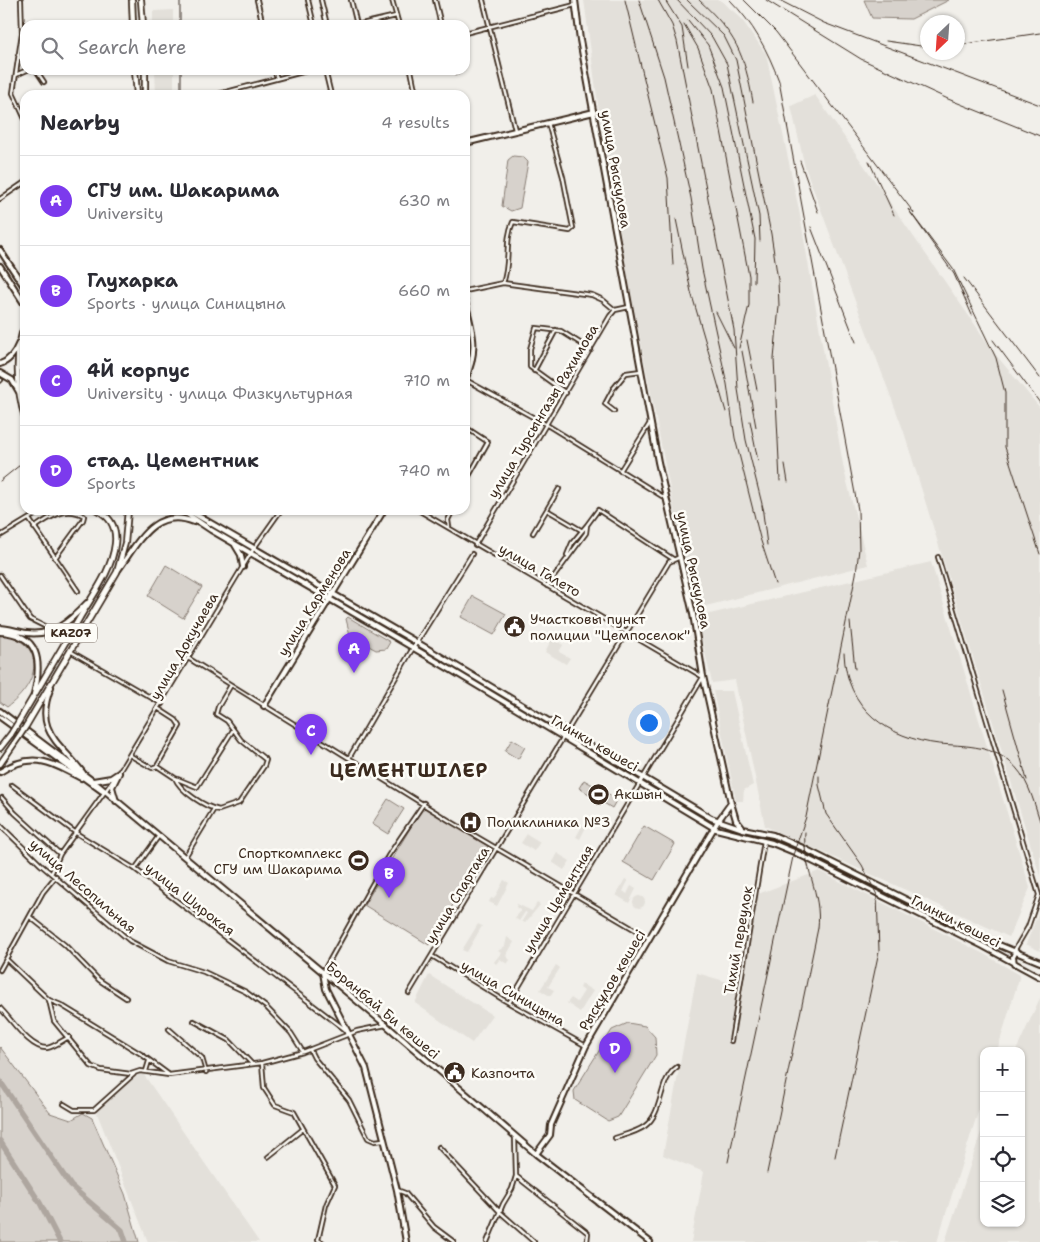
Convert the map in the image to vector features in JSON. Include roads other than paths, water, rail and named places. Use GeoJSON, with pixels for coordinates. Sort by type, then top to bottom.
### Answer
{"type":"FeatureCollection","features":[{"type":"Feature","properties":{"kind":"highway"},"geometry":{"type":"LineString","coordinates":[[132,0],[133,20]]}},
{"type":"Feature","properties":{"kind":"highway"},"geometry":{"type":"LineString","coordinates":[[141,0],[143,20]]}},
{"type":"Feature","properties":{"kind":"highway"},"geometry":{"type":"LineString","coordinates":[[136,75],[137,90]]}},
{"type":"Feature","properties":{"kind":"highway"},"geometry":{"type":"LineString","coordinates":[[145,75],[146,90]]}},
{"type":"Feature","properties":{"kind":"highway"},"geometry":{"type":"LineString","coordinates":[[19,341],[20,396]]}},
{"type":"Feature","properties":{"kind":"highway","name":"KAZ07"},"geometry":{"type":"LineString","coordinates":[[0,748],[19,721],[106,572],[116,542],[113,524],[107,515]]}},
{"type":"Feature","properties":{"kind":"highway","name":"KAZ07"},"geometry":{"type":"LineString","coordinates":[[0,764],[26,726],[117,572],[125,543],[128,515]]}},
{"type":"Feature","properties":{"kind":"main road","name":"улица Рыскулова"},"geometry":{"type":"LineString","coordinates":[[575,2],[650,423],[731,803],[736,820],[743,829]]}},
{"type":"Feature","properties":{"kind":"main road"},"geometry":{"type":"LineString","coordinates":[[470,142],[594,112]]}},
{"type":"Feature","properties":{"kind":"main road"},"geometry":{"type":"LineString","coordinates":[[0,250],[20,280]]}},
{"type":"Feature","properties":{"kind":"main road"},"geometry":{"type":"LineString","coordinates":[[0,266],[20,297]]}},
{"type":"Feature","properties":{"kind":"main road"},"geometry":{"type":"LineString","coordinates":[[470,324],[475,347],[470,368]]}},
{"type":"Feature","properties":{"kind":"main road"},"geometry":{"type":"LineString","coordinates":[[0,364],[13,355],[19,341]]}},
{"type":"Feature","properties":{"kind":"main road"},"geometry":{"type":"LineString","coordinates":[[0,373],[12,380],[19,392]]}},
{"type":"Feature","properties":{"kind":"main road","name":"Глинки көшесі"},"geometry":{"type":"LineString","coordinates":[[188,515],[203,526],[640,782],[716,829],[775,844],[983,946],[1040,977]]}},
{"type":"Feature","properties":{"kind":"main road","name":"Глинки көшесі"},"geometry":{"type":"LineString","coordinates":[[198,515],[718,821],[777,837],[987,940],[1040,962]]}},
{"type":"Feature","properties":{"kind":"main road","name":"улица Карменова"},"geometry":{"type":"LineString","coordinates":[[264,706],[381,515]]}},
{"type":"Feature","properties":{"kind":"main road"},"geometry":{"type":"LineString","coordinates":[[117,572],[143,534],[151,526],[171,519],[191,521],[203,526]]}},
{"type":"Feature","properties":{"kind":"main road"},"geometry":{"type":"LineString","coordinates":[[234,543],[241,555],[243,567]]}},
{"type":"Feature","properties":{"kind":"main road"},"geometry":{"type":"LineString","coordinates":[[2,630],[28,633],[51,632],[60,629],[90,600]]}},
{"type":"Feature","properties":{"kind":"main road"},"geometry":{"type":"LineString","coordinates":[[2,630],[22,637],[31,645],[38,657],[40,673],[32,699]]}},
{"type":"Feature","properties":{"kind":"main road"},"geometry":{"type":"LineString","coordinates":[[55,676],[46,705],[46,726],[58,746],[82,775]]}},
{"type":"Feature","properties":{"kind":"main road","name":"Боранбай Би көшесі"},"geometry":{"type":"LineString","coordinates":[[0,711],[119,804],[386,1025],[515,1137],[650,1242]]}},
{"type":"Feature","properties":{"kind":"main road","name":"Боранбай Би көшесі"},"geometry":{"type":"LineString","coordinates":[[0,717],[92,781],[104,792]]}},
{"type":"Feature","properties":{"kind":"main road"},"geometry":{"type":"LineString","coordinates":[[0,772],[14,763],[37,760],[82,775]]}},
{"type":"Feature","properties":{"kind":"main road"},"geometry":{"type":"LineString","coordinates":[[92,781],[111,778],[119,773]]}},
{"type":"Feature","properties":{"kind":"main road"},"geometry":{"type":"LineString","coordinates":[[119,773],[112,792],[119,804]]}},
{"type":"Feature","properties":{"kind":"main road"},"geometry":{"type":"LineString","coordinates":[[718,821],[731,803]]}},
{"type":"Feature","properties":{"kind":"main road","name":"Рысқұлов көшесі"},"geometry":{"type":"LineString","coordinates":[[536,1154],[550,1135],[551,1125],[586,1046],[716,829],[718,821]]}},
{"type":"Feature","properties":{"kind":"main road"},"geometry":{"type":"LineString","coordinates":[[911,911],[913,903]]}},
{"type":"Feature","properties":{"kind":"main road"},"geometry":{"type":"LineString","coordinates":[[1014,964],[1013,957],[1015,951]]}},
{"type":"Feature","properties":{"kind":"main road"},"geometry":{"type":"LineString","coordinates":[[323,973],[326,989],[351,1035],[366,1068],[397,1190],[406,1242]]}},
{"type":"Feature","properties":{"kind":"street"},"geometry":{"type":"LineString","coordinates":[[22,0],[22,20]]}},
{"type":"Feature","properties":{"kind":"street"},"geometry":{"type":"LineString","coordinates":[[257,0],[262,20]]}},
{"type":"Feature","properties":{"kind":"street"},"geometry":{"type":"LineString","coordinates":[[308,0],[313,20]]}},
{"type":"Feature","properties":{"kind":"street"},"geometry":{"type":"LineString","coordinates":[[321,0],[326,20]]}},
{"type":"Feature","properties":{"kind":"street"},"geometry":{"type":"LineString","coordinates":[[351,0],[356,20]]}},
{"type":"Feature","properties":{"kind":"street"},"geometry":{"type":"LineString","coordinates":[[392,0],[397,20]]}},
{"type":"Feature","properties":{"kind":"street"},"geometry":{"type":"LineString","coordinates":[[435,0],[440,20]]}},
{"type":"Feature","properties":{"kind":"street"},"geometry":{"type":"LineString","coordinates":[[483,0],[515,130]]}},
{"type":"Feature","properties":{"kind":"street"},"geometry":{"type":"LineString","coordinates":[[470,31],[575,2]]}},
{"type":"Feature","properties":{"kind":"street"},"geometry":{"type":"LineString","coordinates":[[379,20],[396,16]]}},
{"type":"Feature","properties":{"kind":"street"},"geometry":{"type":"LineString","coordinates":[[20,44],[13,94],[20,109]]}},
{"type":"Feature","properties":{"kind":"street"},"geometry":{"type":"LineString","coordinates":[[16,75],[20,73]]}},
{"type":"Feature","properties":{"kind":"street"},"geometry":{"type":"LineString","coordinates":[[39,75],[44,82]]}},
{"type":"Feature","properties":{"kind":"street"},"geometry":{"type":"LineString","coordinates":[[233,90],[289,75]]}},
{"type":"Feature","properties":{"kind":"street"},"geometry":{"type":"LineString","coordinates":[[326,75],[330,90]]}},
{"type":"Feature","properties":{"kind":"street"},"geometry":{"type":"LineString","coordinates":[[412,75],[415,90]]}},
{"type":"Feature","properties":{"kind":"street"},"geometry":{"type":"LineString","coordinates":[[503,283],[508,262],[507,251],[513,222],[570,231],[573,228],[563,177],[548,123]]}},
{"type":"Feature","properties":{"kind":"street"},"geometry":{"type":"LineString","coordinates":[[0,199],[20,185]]}},
{"type":"Feature","properties":{"kind":"street"},"geometry":{"type":"LineString","coordinates":[[470,290],[503,283],[592,295],[603,300],[614,312],[629,307]]}},
{"type":"Feature","properties":{"kind":"street","name":"улица Турсынгазы Рахимова"},"geometry":{"type":"LineString","coordinates":[[475,545],[614,312]]}},
{"type":"Feature","properties":{"kind":"street"},"geometry":{"type":"LineString","coordinates":[[566,393],[534,372],[529,364],[536,328],[556,330],[591,350]]}},
{"type":"Feature","properties":{"kind":"street"},"geometry":{"type":"LineString","coordinates":[[534,372],[556,330]]}},
{"type":"Feature","properties":{"kind":"street"},"geometry":{"type":"LineString","coordinates":[[614,411],[605,404],[613,389],[626,373],[641,371]]}},
{"type":"Feature","properties":{"kind":"street"},"geometry":{"type":"LineString","coordinates":[[470,383],[546,425],[666,499]]}},
{"type":"Feature","properties":{"kind":"street"},"geometry":{"type":"LineString","coordinates":[[620,471],[650,423]]}},
{"type":"Feature","properties":{"kind":"street"},"geometry":{"type":"LineString","coordinates":[[470,430],[488,442],[470,475]]}},
{"type":"Feature","properties":{"kind":"street"},"geometry":{"type":"LineString","coordinates":[[534,533],[559,489]]}},
{"type":"Feature","properties":{"kind":"street"},"geometry":{"type":"LineString","coordinates":[[547,510],[581,530]]}},
{"type":"Feature","properties":{"kind":"street"},"geometry":{"type":"LineString","coordinates":[[547,586],[581,530],[598,510],[672,559],[680,557]]}},
{"type":"Feature","properties":{"kind":"street"},"geometry":{"type":"LineString","coordinates":[[0,536],[36,515]]}},
{"type":"Feature","properties":{"kind":"street"},"geometry":{"type":"LineString","coordinates":[[34,528],[53,515]]}},
{"type":"Feature","properties":{"kind":"street"},"geometry":{"type":"LineString","coordinates":[[55,558],[84,520],[84,516],[82,515]]}},
{"type":"Feature","properties":{"kind":"street","name":"улица Докучаева"},"geometry":{"type":"LineString","coordinates":[[52,872],[60,854],[131,756],[254,548],[277,515]]}},
{"type":"Feature","properties":{"kind":"street","name":"улица Галето"},"geometry":{"type":"LineString","coordinates":[[427,515],[703,677]]}},
{"type":"Feature","properties":{"kind":"street"},"geometry":{"type":"LineString","coordinates":[[449,528],[448,520],[450,515]]}},
{"type":"Feature","properties":{"kind":"street"},"geometry":{"type":"LineString","coordinates":[[29,520],[78,591]]}},
{"type":"Feature","properties":{"kind":"street"},"geometry":{"type":"LineString","coordinates":[[565,559],[586,533],[587,525]]}},
{"type":"Feature","properties":{"kind":"street"},"geometry":{"type":"LineString","coordinates":[[349,758],[413,648],[472,554]]}},
{"type":"Feature","properties":{"kind":"street"},"geometry":{"type":"LineString","coordinates":[[938,557],[1039,894],[1028,927],[1015,951]]}},
{"type":"Feature","properties":{"kind":"street","name":"улица Спартака"},"geometry":{"type":"LineString","coordinates":[[409,993],[672,559]]}},
{"type":"Feature","properties":{"kind":"street"},"geometry":{"type":"LineString","coordinates":[[0,575],[30,619],[46,627]]}},
{"type":"Feature","properties":{"kind":"street"},"geometry":{"type":"LineString","coordinates":[[70,651],[162,704]]}},
{"type":"Feature","properties":{"kind":"street"},"geometry":{"type":"LineString","coordinates":[[188,658],[424,804],[650,939]]}},
{"type":"Feature","properties":{"kind":"street","name":"улица Цементная"},"geometry":{"type":"LineString","coordinates":[[508,1003],[703,677]]}},
{"type":"Feature","properties":{"kind":"street"},"geometry":{"type":"LineString","coordinates":[[175,778],[180,787],[214,809],[220,810],[239,803],[264,766],[266,760],[241,740],[227,721],[216,714],[231,685]]}},
{"type":"Feature","properties":{"kind":"street"},"geometry":{"type":"LineString","coordinates":[[131,756],[152,768],[157,766],[180,726],[176,720],[159,709]]}},
{"type":"Feature","properties":{"kind":"street"},"geometry":{"type":"LineString","coordinates":[[157,766],[175,778],[197,787],[233,730]]}},
{"type":"Feature","properties":{"kind":"street","name":"улица Широкая"},"geometry":{"type":"LineString","coordinates":[[12,785],[76,833],[135,869],[351,1035]]}},
{"type":"Feature","properties":{"kind":"street"},"geometry":{"type":"LineString","coordinates":[[2,798],[15,813],[60,854]]}},
{"type":"Feature","properties":{"kind":"street"},"geometry":{"type":"LineString","coordinates":[[323,973],[388,856],[424,804]]}},
{"type":"Feature","properties":{"kind":"street"},"geometry":{"type":"LineString","coordinates":[[184,858],[214,809]]}},
{"type":"Feature","properties":{"kind":"street","name":"улица Лесопильная"},"geometry":{"type":"LineString","coordinates":[[0,825],[88,907],[130,941],[168,961],[204,972],[246,992],[266,1007],[291,1033],[298,1041],[303,1052]]}},
{"type":"Feature","properties":{"kind":"street"},"geometry":{"type":"LineString","coordinates":[[135,869],[158,837]]}},
{"type":"Feature","properties":{"kind":"street"},"geometry":{"type":"LineString","coordinates":[[775,844],[777,837]]}},
{"type":"Feature","properties":{"kind":"street","name":"Тихий переулок"},"geometry":{"type":"LineString","coordinates":[[731,1041],[764,842]]}},
{"type":"Feature","properties":{"kind":"street"},"geometry":{"type":"LineString","coordinates":[[0,970],[43,892],[56,876]]}},
{"type":"Feature","properties":{"kind":"street"},"geometry":{"type":"LineString","coordinates":[[30,917],[65,945],[99,980],[126,998]]}},
{"type":"Feature","properties":{"kind":"street","name":"улица Синицына"},"geometry":{"type":"LineString","coordinates":[[432,956],[508,1003],[586,1046]]}},
{"type":"Feature","properties":{"kind":"street"},"geometry":{"type":"LineString","coordinates":[[7,960],[50,1000],[149,1060],[169,1075]]}},
{"type":"Feature","properties":{"kind":"street"},"geometry":{"type":"LineString","coordinates":[[0,966],[4,964]]}},
{"type":"Feature","properties":{"kind":"street"},"geometry":{"type":"LineString","coordinates":[[50,1000],[54,1021],[69,1037],[90,1066],[101,1070],[135,1073],[146,1071],[169,1075],[206,1072],[262,1063],[310,1050],[357,1031],[386,1025]]}},
{"type":"Feature","properties":{"kind":"street"},"geometry":{"type":"LineString","coordinates":[[0,1008],[30,1043],[49,1048],[69,1037]]}},
{"type":"Feature","properties":{"kind":"street"},"geometry":{"type":"LineString","coordinates":[[194,1021],[229,1040],[252,1064]]}},
{"type":"Feature","properties":{"kind":"street"},"geometry":{"type":"LineString","coordinates":[[169,1029],[202,1058],[206,1072]]}},
{"type":"Feature","properties":{"kind":"street"},"geometry":{"type":"LineString","coordinates":[[310,1050],[320,1066],[349,1100],[368,1138],[375,1141],[383,1140]]}},
{"type":"Feature","properties":{"kind":"street"},"geometry":{"type":"LineString","coordinates":[[146,1071],[149,1060]]}},
{"type":"Feature","properties":{"kind":"street"},"geometry":{"type":"LineString","coordinates":[[262,1063],[264,1088],[276,1105],[294,1112],[335,1186],[326,1205],[318,1240],[322,1242]]}},
{"type":"Feature","properties":{"kind":"street"},"geometry":{"type":"LineString","coordinates":[[615,1138],[645,1126],[653,1117],[670,1072],[677,1067]]}},
{"type":"Feature","properties":{"kind":"street"},"geometry":{"type":"LineString","coordinates":[[64,1104],[74,1110],[94,1110],[135,1073]]}},
{"type":"Feature","properties":{"kind":"street"},"geometry":{"type":"LineString","coordinates":[[268,1157],[304,1129]]}},
{"type":"Feature","properties":{"kind":"street"},"geometry":{"type":"LineString","coordinates":[[487,1242],[512,1189],[516,1176],[515,1137]]}},
{"type":"Feature","properties":{"kind":"street"},"geometry":{"type":"LineString","coordinates":[[439,1147],[500,1212],[534,1242]]}},
{"type":"Feature","properties":{"kind":"street"},"geometry":{"type":"LineString","coordinates":[[516,1176],[588,1234],[587,1242]]}},
{"type":"Feature","properties":{"kind":"street"},"geometry":{"type":"LineString","coordinates":[[397,1190],[405,1192],[434,1227],[454,1242]]}},
{"type":"Feature","properties":{"kind":"waterway"},"geometry":{"type":"LineString","coordinates":[[0,1081],[71,1186],[122,1230],[126,1242]]}},
{"type":"Feature","properties":{"kind":"waterway"},"geometry":{"type":"LineString","coordinates":[[0,1141],[40,1203],[60,1242]]}},
{"type":"Feature","properties":{"kind":"railway"},"geometry":{"type":"LineString","coordinates":[[180,0],[180,20]]}},
{"type":"Feature","properties":{"kind":"railway"},"geometry":{"type":"LineString","coordinates":[[625,0],[668,178],[673,265]]}},
{"type":"Feature","properties":{"kind":"railway"},"geometry":{"type":"LineString","coordinates":[[639,0],[664,77],[691,198],[702,269],[727,384],[735,438],[760,538],[775,584]]}},
{"type":"Feature","properties":{"kind":"railway"},"geometry":{"type":"LineString","coordinates":[[658,0],[672,25],[677,41],[734,330],[738,389],[746,440],[764,512]]}},
{"type":"Feature","properties":{"kind":"railway"},"geometry":{"type":"LineString","coordinates":[[665,0],[682,27],[688,66]]}},
{"type":"Feature","properties":{"kind":"railway"},"geometry":{"type":"LineString","coordinates":[[677,0],[712,37],[727,64],[759,216],[760,241]]}},
{"type":"Feature","properties":{"kind":"railway"},"geometry":{"type":"LineString","coordinates":[[687,0],[724,36],[736,60],[771,234],[778,280],[779,306],[774,359],[780,481]]}},
{"type":"Feature","properties":{"kind":"railway"},"geometry":{"type":"LineString","coordinates":[[699,0],[722,23],[736,45],[746,70],[753,102]]}},
{"type":"Feature","properties":{"kind":"railway"},"geometry":{"type":"LineString","coordinates":[[728,1162],[794,852],[806,817],[856,574],[859,549],[858,510],[779,81],[759,38],[746,18],[730,0]]}},
{"type":"Feature","properties":{"kind":"railway"},"geometry":{"type":"LineString","coordinates":[[744,0],[776,32],[914,213]]}},
{"type":"Feature","properties":{"kind":"railway"},"geometry":{"type":"LineString","coordinates":[[766,0],[861,59],[948,99],[1040,136]]}},
{"type":"Feature","properties":{"kind":"railway"},"geometry":{"type":"LineString","coordinates":[[779,0],[824,23],[1040,105]]}},
{"type":"Feature","properties":{"kind":"railway"},"geometry":{"type":"LineString","coordinates":[[688,20],[708,45],[724,87],[755,239],[754,282]]}},
{"type":"Feature","properties":{"kind":"railway"},"geometry":{"type":"LineString","coordinates":[[684,24],[698,48],[713,89],[749,276],[749,305],[739,348]]}},
{"type":"Feature","properties":{"kind":"railway"},"geometry":{"type":"LineString","coordinates":[[965,44],[1040,33]]}},
{"type":"Feature","properties":{"kind":"railway"},"geometry":{"type":"LineString","coordinates":[[886,41],[920,46]]}},
{"type":"Feature","properties":{"kind":"railway"},"geometry":{"type":"LineString","coordinates":[[181,75],[181,90]]}},
{"type":"Feature","properties":{"kind":"railway"},"geometry":{"type":"LineString","coordinates":[[800,161],[818,212]]}},
{"type":"Feature","properties":{"kind":"railway"},"geometry":{"type":"LineString","coordinates":[[869,161],[894,215]]}},
{"type":"Feature","properties":{"kind":"railway"},"geometry":{"type":"LineString","coordinates":[[972,315],[954,274],[908,209],[953,269],[996,358],[1005,393],[1005,447],[1040,554]]}},
{"type":"Feature","properties":{"kind":"railway"},"geometry":{"type":"LineString","coordinates":[[676,219],[691,292],[726,412]]}},
{"type":"Feature","properties":{"kind":"railway"},"geometry":{"type":"LineString","coordinates":[[811,227],[856,342]]}},
{"type":"Feature","properties":{"kind":"railway"},"geometry":{"type":"LineString","coordinates":[[964,278],[1040,378]]}},
{"type":"Feature","properties":{"kind":"railway"},"geometry":{"type":"LineString","coordinates":[[716,312],[734,348]]}},
{"type":"Feature","properties":{"kind":"railway"},"geometry":{"type":"LineString","coordinates":[[747,340],[757,390]]}},
{"type":"Feature","properties":{"kind":"railway"},"geometry":{"type":"LineString","coordinates":[[993,340],[1040,403]]}},
{"type":"Feature","properties":{"kind":"railway"},"geometry":{"type":"LineString","coordinates":[[742,351],[756,427]]}},
{"type":"Feature","properties":{"kind":"railway"},"geometry":{"type":"LineString","coordinates":[[750,421],[758,461]]}},
{"type":"Feature","properties":{"kind":"railway"},"geometry":{"type":"LineString","coordinates":[[785,464],[788,482]]}},
{"type":"Feature","properties":{"kind":"railway"},"geometry":{"type":"LineString","coordinates":[[0,481],[20,465]]}},
{"type":"Feature","properties":{"kind":"railway"},"geometry":{"type":"LineString","coordinates":[[762,505],[767,545]]}},
{"type":"Feature","properties":{"kind":"railway"},"geometry":{"type":"LineString","coordinates":[[850,622],[855,669]]}},
{"type":"Feature","properties":{"kind":"railway"},"geometry":{"type":"LineString","coordinates":[[844,653],[847,673],[853,690],[861,705],[873,717],[887,727],[920,741],[976,747],[1001,756],[1009,761],[1025,780],[1040,821]]}},
{"type":"Feature","properties":{"kind":"railway"},"geometry":{"type":"LineString","coordinates":[[1002,690],[1027,780]]}},
{"type":"Feature","properties":{"kind":"railway"},"geometry":{"type":"LineString","coordinates":[[819,776],[819,785],[826,814],[862,865],[877,895],[879,951],[835,1157]]}},
{"type":"Feature","properties":{"kind":"railway"},"geometry":{"type":"LineString","coordinates":[[767,1173],[818,928],[817,903],[806,857],[805,832]]}},
{"type":"Feature","properties":{"kind":"place","name":"Участковы пункт полиции \"Цемпоселок\""},"geometry":{"type":"Point","coordinates":[514,627]}},
{"type":"Feature","properties":{"kind":"place","name":"СГУ им. Шакарима"},"geometry":{"type":"Point","coordinates":[354,673]}},
{"type":"Feature","properties":{"kind":"place","name":"4Й корпус"},"geometry":{"type":"Point","coordinates":[311,755]}},
{"type":"Feature","properties":{"kind":"place","name":"Акшын"},"geometry":{"type":"Point","coordinates":[598,794]}},
{"type":"Feature","properties":{"kind":"place","name":"Поликлиника №3"},"geometry":{"type":"Point","coordinates":[471,822]}},
{"type":"Feature","properties":{"kind":"place","name":"Спорткомплекс СГУ им Шакарима"},"geometry":{"type":"Point","coordinates":[358,861]}},
{"type":"Feature","properties":{"kind":"place","name":"Глухарка"},"geometry":{"type":"Point","coordinates":[389,898]}},
{"type":"Feature","properties":{"kind":"place","name":"Казпочта"},"geometry":{"type":"Point","coordinates":[455,1073]}},
{"type":"Feature","properties":{"kind":"place","name":"стад. Цементник"},"geometry":{"type":"Point","coordinates":[615,1073]}},
{"type":"Feature","properties":{"kind":"district","name":"ЦЕМЕНТШІЛЕР"},"geometry":{"type":"Point","coordinates":[409,770]}}]}
